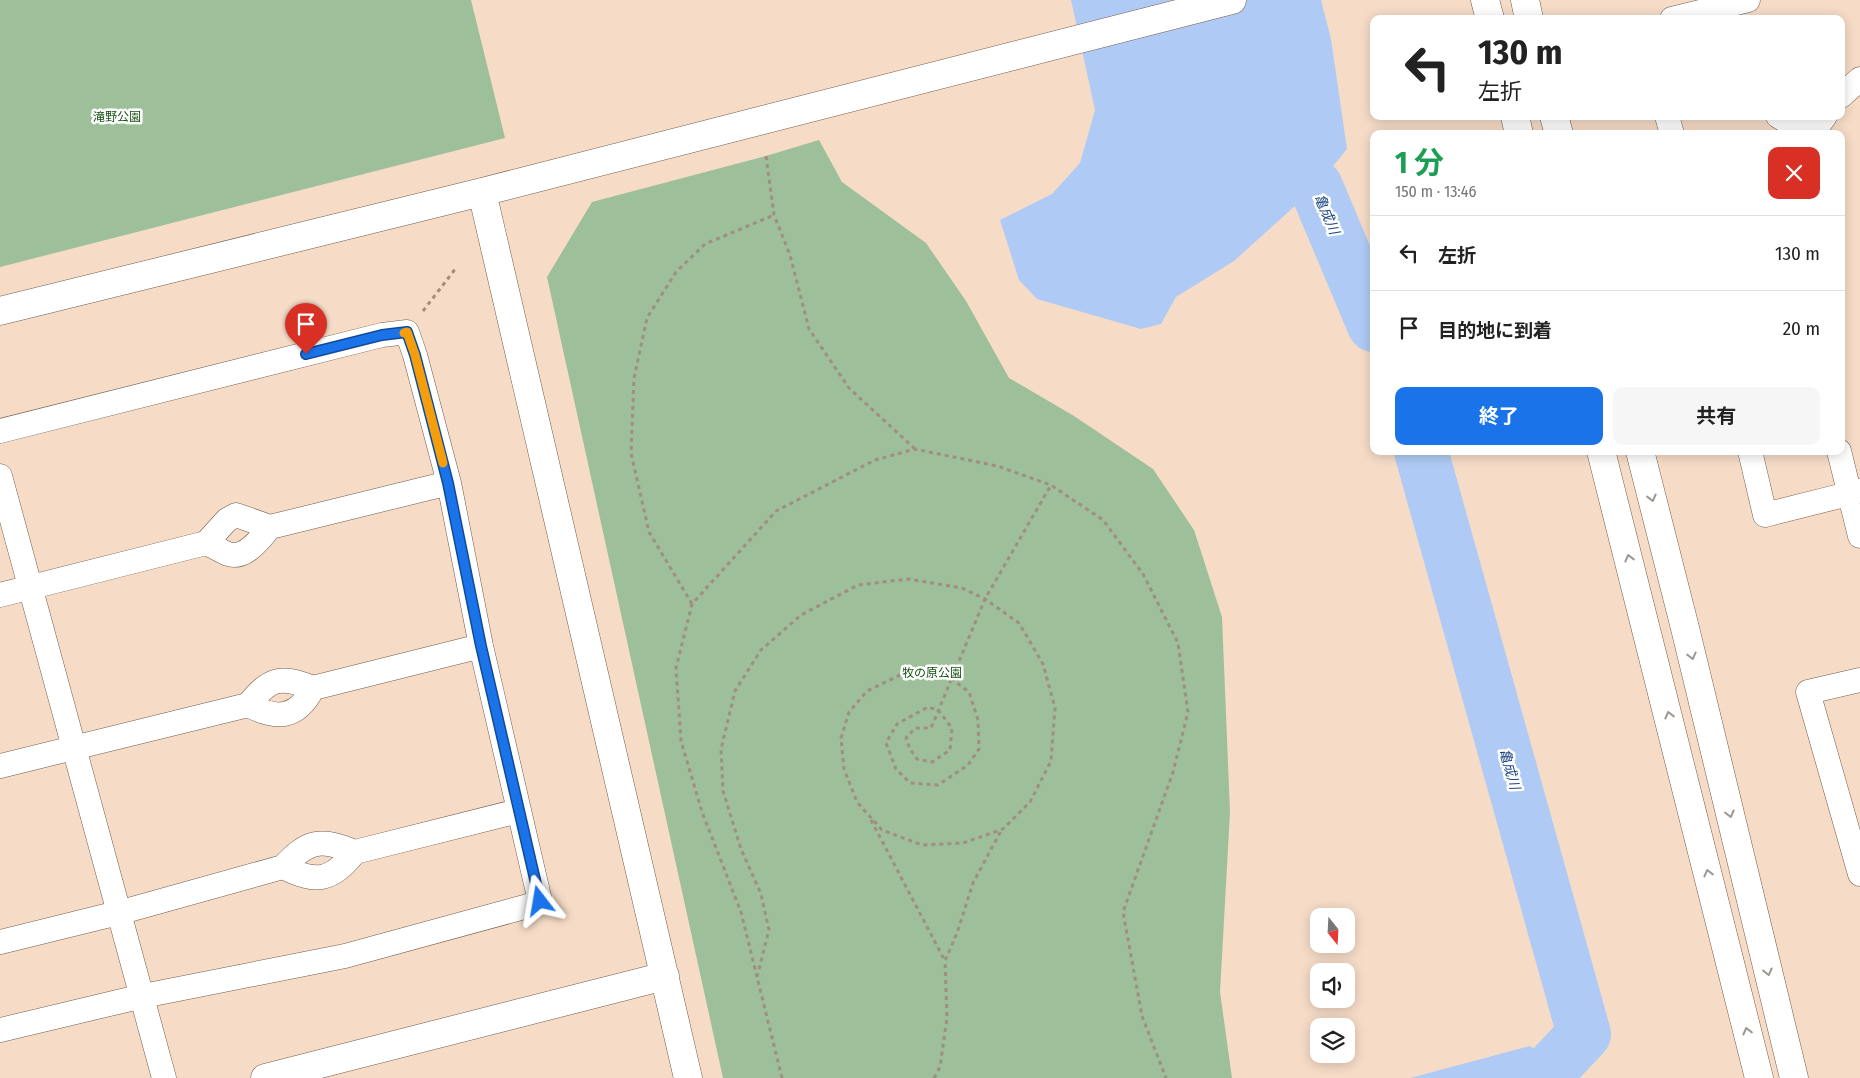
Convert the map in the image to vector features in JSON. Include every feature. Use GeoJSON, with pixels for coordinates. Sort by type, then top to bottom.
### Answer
{"type":"FeatureCollection","features":[{"type":"Feature","properties":{"kind":"street"},"geometry":{"type":"LineString","coordinates":[[0,311],[482,192],[1232,0]]}},
{"type":"Feature","properties":{"kind":"street"},"geometry":{"type":"LineString","coordinates":[[1485,0],[1489,15]]}},
{"type":"Feature","properties":{"kind":"street"},"geometry":{"type":"LineString","coordinates":[[1525,0],[1528,15]]}},
{"type":"Feature","properties":{"kind":"street"},"geometry":{"type":"LineString","coordinates":[[1688,15],[1748,0]]}},
{"type":"Feature","properties":{"kind":"street"},"geometry":{"type":"LineString","coordinates":[[1845,92],[1860,79]]}},
{"type":"Feature","properties":{"kind":"street"},"geometry":{"type":"LineString","coordinates":[[1785,120],[1803,130]]}},
{"type":"Feature","properties":{"kind":"street"},"geometry":{"type":"LineString","coordinates":[[1813,130],[1822,120]]}},
{"type":"Feature","properties":{"kind":"street"},"geometry":{"type":"LineString","coordinates":[[482,192],[688,1078]]}},
{"type":"Feature","properties":{"kind":"street"},"geometry":{"type":"LineString","coordinates":[[0,431],[382,335],[407,332],[415,355],[448,483],[481,646],[540,901],[518,909],[345,956],[143,996],[0,1030]]}},
{"type":"Feature","properties":{"kind":"street"},"geometry":{"type":"LineString","coordinates":[[1602,455],[1759,1078]]}},
{"type":"Feature","properties":{"kind":"street"},"geometry":{"type":"LineString","coordinates":[[1641,455],[1794,1078]]}},
{"type":"Feature","properties":{"kind":"street"},"geometry":{"type":"LineString","coordinates":[[1751,455],[1765,515],[1855,492]]}},
{"type":"Feature","properties":{"kind":"street"},"geometry":{"type":"LineString","coordinates":[[1841,455],[1855,492],[1860,536]]}},
{"type":"Feature","properties":{"kind":"street"},"geometry":{"type":"LineString","coordinates":[[0,476],[164,1078]]}},
{"type":"Feature","properties":{"kind":"street"},"geometry":{"type":"LineString","coordinates":[[0,595],[206,543],[227,520],[236,516],[270,527],[448,483]]}},
{"type":"Feature","properties":{"kind":"street"},"geometry":{"type":"LineString","coordinates":[[206,543],[230,555],[243,553],[256,544],[270,527]]}},
{"type":"Feature","properties":{"kind":"street"},"geometry":{"type":"LineString","coordinates":[[0,766],[248,704],[260,690],[274,681],[297,682],[313,688],[481,646]]}},
{"type":"Feature","properties":{"kind":"street"},"geometry":{"type":"LineString","coordinates":[[1860,680],[1808,692],[1860,874]]}},
{"type":"Feature","properties":{"kind":"street"},"geometry":{"type":"LineString","coordinates":[[248,704],[261,712],[274,715],[288,713],[298,709],[306,701],[313,688]]}},
{"type":"Feature","properties":{"kind":"street"},"geometry":{"type":"LineString","coordinates":[[284,867],[303,877],[322,878],[344,865],[355,852],[518,811]]}},
{"type":"Feature","properties":{"kind":"street"},"geometry":{"type":"LineString","coordinates":[[0,942],[284,867],[296,853],[310,844],[323,842],[338,845],[355,852]]}},
{"type":"Feature","properties":{"kind":"street"},"geometry":{"type":"LineString","coordinates":[[265,1078],[664,976]]}},
{"type":"Feature","properties":{"kind":"path"},"geometry":{"type":"LineString","coordinates":[[766,156],[774,215],[790,255],[810,329],[850,388],[915,449]]}},
{"type":"Feature","properties":{"kind":"path"},"geometry":{"type":"LineString","coordinates":[[692,604],[649,532],[631,453],[634,378],[647,318],[676,272],[706,244],[774,215]]}},
{"type":"Feature","properties":{"kind":"path"},"geometry":{"type":"LineString","coordinates":[[407,332],[456,268]]}},
{"type":"Feature","properties":{"kind":"path"},"geometry":{"type":"LineString","coordinates":[[782,1078],[741,912],[702,812],[682,741],[676,668],[692,604],[776,511],[875,460],[915,449],[997,466],[1050,485],[1103,520],[1143,574],[1178,643],[1188,712],[1173,772],[1123,912],[1142,1016],[1166,1078]]}},
{"type":"Feature","properties":{"kind":"path"},"geometry":{"type":"LineString","coordinates":[[1003,829],[962,843],[922,845],[882,830],[857,802],[844,769],[841,738],[849,712],[867,691],[900,675],[935,672],[952,678],[969,692],[978,720],[980,749],[968,766],[938,785],[910,783],[896,769],[886,743],[897,724],[928,707],[938,710],[952,728],[950,750],[932,762],[917,759],[910,749],[906,738],[915,728],[930,728],[938,710],[952,678],[985,599],[1050,485]]}},
{"type":"Feature","properties":{"kind":"path"},"geometry":{"type":"LineString","coordinates":[[757,977],[769,930],[761,894],[741,848],[723,791],[722,749],[735,691],[761,650],[801,615],[858,585],[908,579],[962,588],[985,599],[1019,623],[1043,664],[1054,708],[1051,761],[1030,802],[1003,829],[972,883],[957,933],[945,961],[947,1018],[940,1067],[934,1078]]}},
{"type":"Feature","properties":{"kind":"path"},"geometry":{"type":"LineString","coordinates":[[868,814],[945,961]]}},
{"type":"Feature","properties":{"kind":"green space","name":"滝野公園"},"geometry":{"type":"Polygon","coordinates":[[[0,0],[471,0],[505,138],[0,267],[0,0]]]}},
{"type":"Feature","properties":{"kind":"green space","name":"牧の原公園"},"geometry":{"type":"Polygon","coordinates":[[[819,140],[842,182],[926,243],[966,301],[1009,378],[1074,416],[1153,469],[1194,530],[1222,617],[1230,812],[1220,992],[1232,1078],[723,1078],[547,277],[592,202],[819,140]]]}},
{"type":"Feature","properties":{"kind":"water"},"geometry":{"type":"Polygon","coordinates":[[[1071,0],[1321,0],[1331,39],[1347,149],[1316,187],[1234,261],[1176,297],[1161,324],[1141,329],[1037,299],[1019,280],[1000,220],[1052,194],[1080,163],[1095,110],[1071,0]]]}},
{"type":"Feature","properties":{"kind":"water"},"geometry":{"type":"Polygon","coordinates":[[[1530,1046],[1555,1065],[1552,1078],[1410,1078],[1530,1046]]]}},
{"type":"Feature","properties":{"kind":"waterway","name":"亀成川"},"geometry":{"type":"LineString","coordinates":[[1255,145],[1316,187],[1370,315]]}},
{"type":"Feature","properties":{"kind":"waterway","name":"亀成川"},"geometry":{"type":"LineString","coordinates":[[1422,455],[1584,1034],[1555,1065],[1552,1078]]}},
{"type":"Feature","properties":{"kind":"slow traffic"},"geometry":{"type":"LineString","coordinates":[[404,333],[407,332],[415,355],[443,463]]}},
{"type":"Feature","properties":{"kind":"route"},"geometry":{"type":"LineString","coordinates":[[306,354],[382,335],[407,332],[415,355],[448,483],[481,646],[540,901]]}}]}
